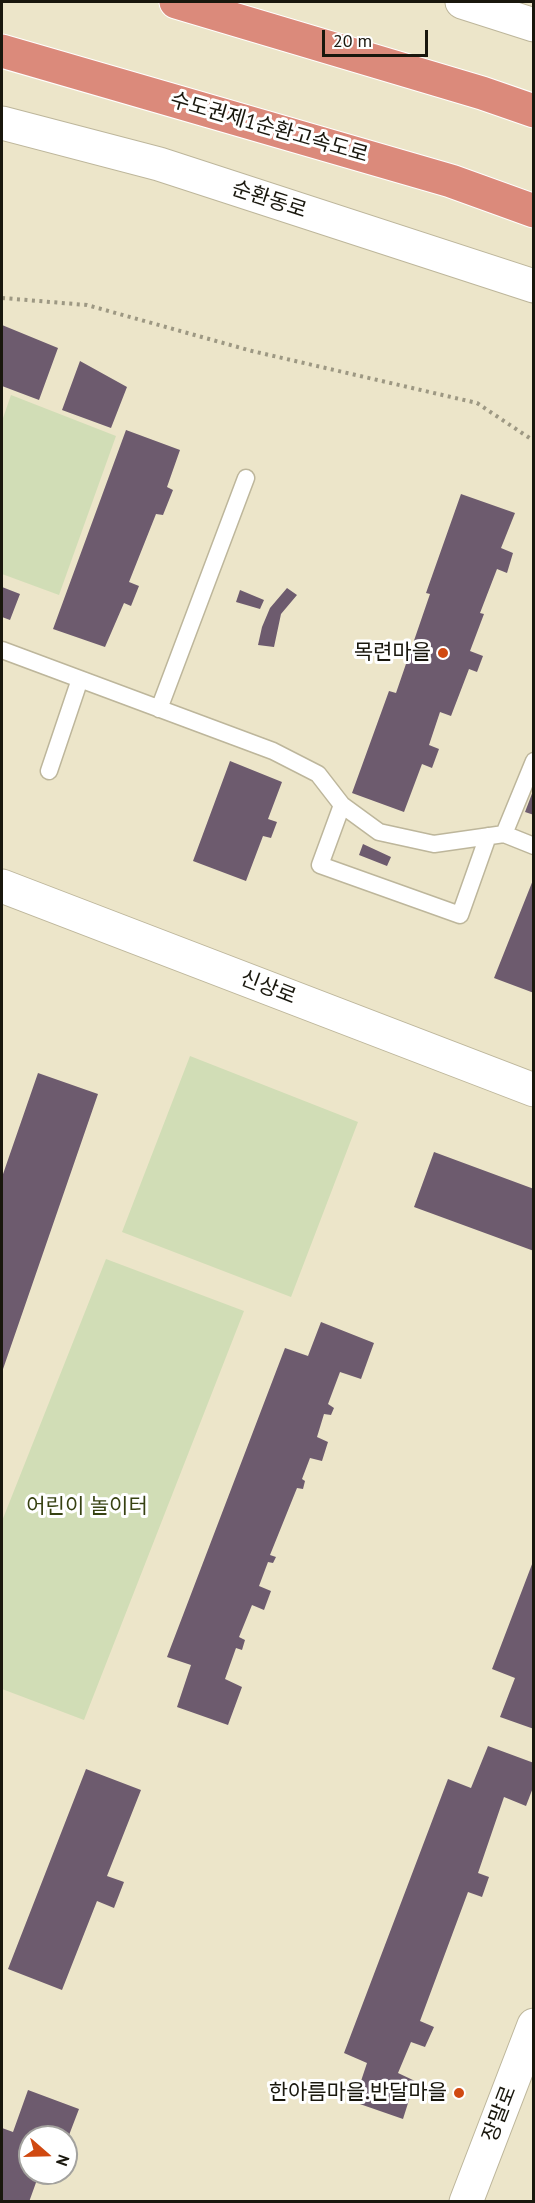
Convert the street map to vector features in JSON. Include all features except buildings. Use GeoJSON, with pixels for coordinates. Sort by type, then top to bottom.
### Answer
{"type":"FeatureCollection","features":[{"type":"Feature","properties":{"kind":"highway"},"geometry":{"type":"LineString","coordinates":[[176,2],[482,93],[534,111]]}},
{"type":"Feature","properties":{"kind":"highway","name":"수도권제1순환고속도로"},"geometry":{"type":"LineString","coordinates":[[2,51],[451,181],[534,212]]}},
{"type":"Feature","properties":{"kind":"street"},"geometry":{"type":"LineString","coordinates":[[462,2],[534,25]]}},
{"type":"Feature","properties":{"kind":"street","name":"순환동로"},"geometry":{"type":"LineString","coordinates":[[2,123],[159,164],[534,286]]}},
{"type":"Feature","properties":{"kind":"street","name":"신상로"},"geometry":{"type":"LineString","coordinates":[[2,886],[534,1090]]}},
{"type":"Feature","properties":{"kind":"street","name":"장말로"},"geometry":{"type":"LineString","coordinates":[[466,2202],[534,2025]]}},
{"type":"Feature","properties":{"kind":"lane"},"geometry":{"type":"LineString","coordinates":[[159,708],[246,478]]}},
{"type":"Feature","properties":{"kind":"lane"},"geometry":{"type":"LineString","coordinates":[[2,650],[273,751],[318,774],[342,806],[379,832],[434,844],[496,835],[534,846]]}},
{"type":"Feature","properties":{"kind":"lane"},"geometry":{"type":"LineString","coordinates":[[49,771],[80,679]]}},
{"type":"Feature","properties":{"kind":"lane"},"geometry":{"type":"LineString","coordinates":[[342,806],[320,865],[460,915],[496,835],[534,761]]}},
{"type":"Feature","properties":{"kind":"path"},"geometry":{"type":"LineString","coordinates":[[2,298],[87,305],[252,351],[477,403],[534,441]]}},
{"type":"Feature","properties":{"kind":"green space"},"geometry":{"type":"Polygon","coordinates":[[[11,395],[116,436],[59,595],[2,574],[2,421],[11,395]]]}},
{"type":"Feature","properties":{"kind":"green space"},"geometry":{"type":"Polygon","coordinates":[[[190,1056],[358,1122],[291,1297],[122,1232],[190,1056]]]}},
{"type":"Feature","properties":{"kind":"green space","name":"어린이 놀이터"},"geometry":{"type":"Polygon","coordinates":[[[106,1259],[244,1311],[84,1720],[2,1689],[2,1521],[106,1259]]]}},
{"type":"Feature","properties":{"kind":"place","name":"목련마을"},"geometry":{"type":"Point","coordinates":[443,653]}},
{"type":"Feature","properties":{"kind":"place","name":"한아름마을.반달마을"},"geometry":{"type":"Point","coordinates":[459,2093]}}]}
